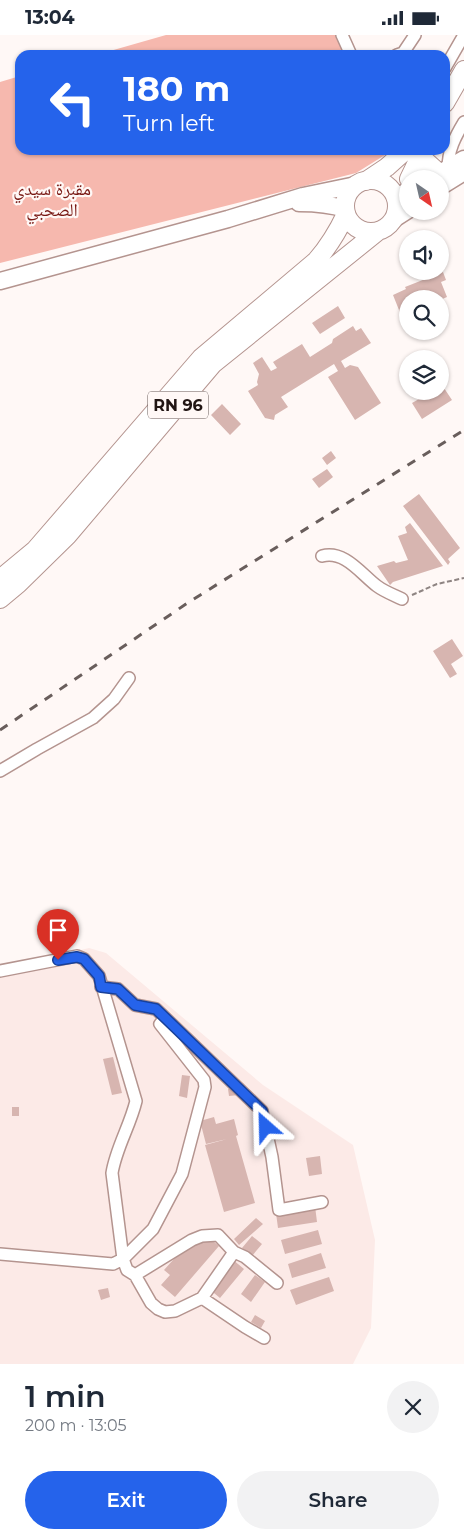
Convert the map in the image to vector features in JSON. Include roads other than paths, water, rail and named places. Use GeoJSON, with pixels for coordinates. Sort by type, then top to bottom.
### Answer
{"type":"FeatureCollection","features":[{"type":"Feature","properties":{"kind":"main road"},"geometry":{"type":"LineString","coordinates":[[450,94],[464,70]]}},
{"type":"Feature","properties":{"kind":"main road"},"geometry":{"type":"LineString","coordinates":[[399,206],[390,225],[377,232],[362,231],[355,227],[349,221],[346,212],[347,196],[361,183],[405,155]]}},
{"type":"Feature","properties":{"kind":"main road"},"geometry":{"type":"LineString","coordinates":[[406,170],[408,155]]}},
{"type":"Feature","properties":{"kind":"main road"},"geometry":{"type":"LineString","coordinates":[[411,155],[435,170]]}},
{"type":"Feature","properties":{"kind":"main road"},"geometry":{"type":"LineString","coordinates":[[449,172],[464,159]]}},
{"type":"Feature","properties":{"kind":"main road"},"geometry":{"type":"LineString","coordinates":[[0,281],[228,219],[303,196],[361,183],[375,180],[399,194]]}},
{"type":"Feature","properties":{"kind":"main road"},"geometry":{"type":"LineString","coordinates":[[277,204],[315,203],[334,206],[346,212]]}},
{"type":"Feature","properties":{"kind":"main road","name":"RN 96"},"geometry":{"type":"LineString","coordinates":[[0,579],[35,550],[201,358],[316,261],[338,231],[346,212]]}},
{"type":"Feature","properties":{"kind":"main road","name":"RN 96"},"geometry":{"type":"LineString","coordinates":[[0,599],[68,535],[213,364],[377,232]]}},
{"type":"Feature","properties":{"kind":"street"},"geometry":{"type":"LineString","coordinates":[[342,35],[349,50]]}},
{"type":"Feature","properties":{"kind":"street"},"geometry":{"type":"LineString","coordinates":[[405,50],[415,35]]}},
{"type":"Feature","properties":{"kind":"street"},"geometry":{"type":"LineString","coordinates":[[450,59],[464,35]]}},
{"type":"Feature","properties":{"kind":"street"},"geometry":{"type":"LineString","coordinates":[[450,152],[452,143],[464,122]]}},
{"type":"Feature","properties":{"kind":"street"},"geometry":{"type":"LineString","coordinates":[[446,170],[449,155]]}},
{"type":"Feature","properties":{"kind":"street"},"geometry":{"type":"LineString","coordinates":[[322,557],[338,555],[348,561],[379,588],[402,599]]}},
{"type":"Feature","properties":{"kind":"street"},"geometry":{"type":"LineString","coordinates":[[0,771],[93,718],[114,699],[129,678]]}},
{"type":"Feature","properties":{"kind":"street"},"geometry":{"type":"LineString","coordinates":[[0,971],[77,957],[84,959],[99,976],[136,1101],[114,1160],[112,1173],[123,1259],[128,1270],[135,1275],[151,1303],[165,1312],[174,1311],[202,1297],[234,1252]]}},
{"type":"Feature","properties":{"kind":"street"},"geometry":{"type":"LineString","coordinates":[[101,987],[118,989],[135,1005],[156,1009],[262,1111],[272,1157],[278,1210],[322,1202]]}},
{"type":"Feature","properties":{"kind":"street"},"geometry":{"type":"LineString","coordinates":[[0,1254],[113,1264],[123,1259],[153,1229],[182,1174],[205,1087],[204,1080],[160,1024],[165,1018]]}},
{"type":"Feature","properties":{"kind":"street"},"geometry":{"type":"LineString","coordinates":[[135,1275],[192,1240],[202,1236],[218,1235],[234,1252],[245,1257],[277,1283]]}},
{"type":"Feature","properties":{"kind":"street"},"geometry":{"type":"LineString","coordinates":[[202,1297],[264,1338]]}},
{"type":"Feature","properties":{"kind":"railway"},"geometry":{"type":"LineString","coordinates":[[0,730],[189,602],[464,430]]}},
{"type":"Feature","properties":{"kind":"park label","name":"مقبرة سيدي الصحبي"},"geometry":{"type":"Point","coordinates":[52,200]}}]}
